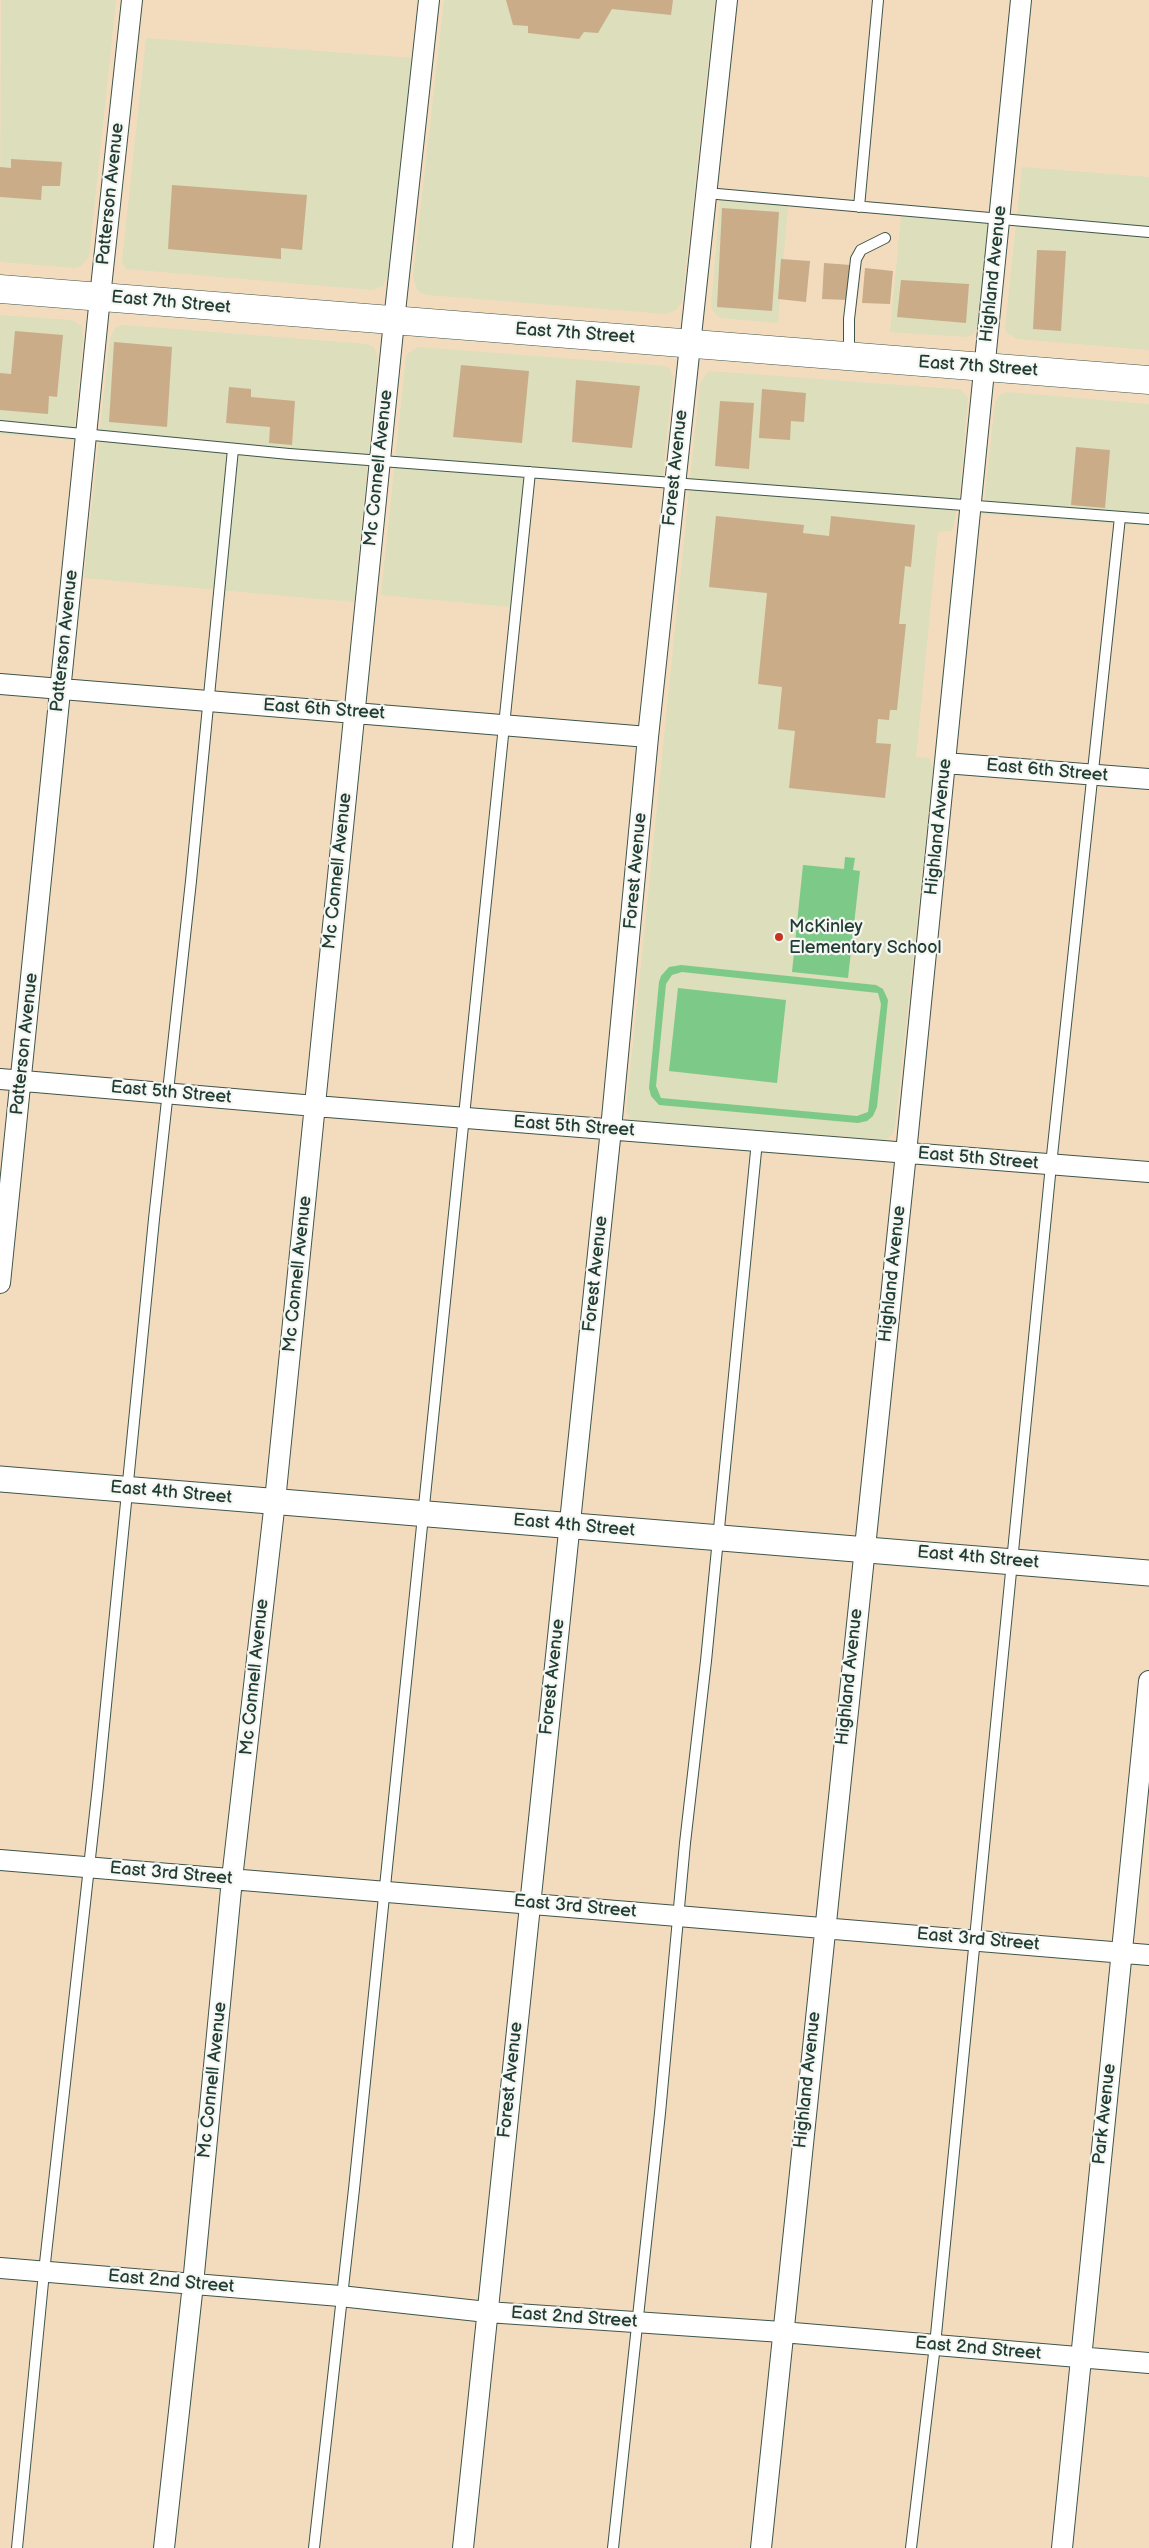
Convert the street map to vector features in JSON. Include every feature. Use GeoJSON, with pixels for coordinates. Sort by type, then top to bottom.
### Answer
{"type":"FeatureCollection","features":[{"type":"Feature","properties":{"kind":"main road","name":"East 7th Street"},"geometry":{"type":"LineString","coordinates":[[0,289],[394,321],[690,342],[849,357],[1149,380]]}},
{"type":"Feature","properties":{"kind":"street","name":"Patterson Avenue"},"geometry":{"type":"LineString","coordinates":[[0,1283],[132,0]]}},
{"type":"Feature","properties":{"kind":"street","name":"Mc Connell Avenue"},"geometry":{"type":"LineString","coordinates":[[164,2548],[193,2284],[232,1879],[275,1501],[394,321],[429,0]]}},
{"type":"Feature","properties":{"kind":"street","name":"Forest Avenue"},"geometry":{"type":"LineString","coordinates":[[463,2548],[611,1130],[648,737],[727,0]]}},
{"type":"Feature","properties":{"kind":"street","name":"Highland Avenue"},"geometry":{"type":"LineString","coordinates":[[761,2548],[824,1926],[906,1153],[1021,0]]}},
{"type":"Feature","properties":{"kind":"street","name":"East 6th Street"},"geometry":{"type":"LineString","coordinates":[[0,684],[648,737]]}},
{"type":"Feature","properties":{"kind":"street","name":"East 6th Street"},"geometry":{"type":"LineString","coordinates":[[945,763],[1149,779]]}},
{"type":"Feature","properties":{"kind":"street","name":"East 5th Street"},"geometry":{"type":"LineString","coordinates":[[0,1079],[611,1130],[1149,1172]]}},
{"type":"Feature","properties":{"kind":"street","name":"East 4th Street"},"geometry":{"type":"LineString","coordinates":[[0,1479],[1149,1572]]}},
{"type":"Feature","properties":{"kind":"street","name":"Park Avenue"},"geometry":{"type":"LineString","coordinates":[[1062,2548],[1149,1681]]}},
{"type":"Feature","properties":{"kind":"street","name":"East 3rd Street"},"geometry":{"type":"LineString","coordinates":[[0,1860],[824,1926],[1149,1955]]}},
{"type":"Feature","properties":{"kind":"street","name":"East 2nd Street"},"geometry":{"type":"LineString","coordinates":[[0,2268],[340,2296],[487,2312],[782,2332],[1149,2363]]}},
{"type":"Feature","properties":{"kind":"lane"},"geometry":{"type":"LineString","coordinates":[[859,207],[878,0]]}},
{"type":"Feature","properties":{"kind":"lane"},"geometry":{"type":"LineString","coordinates":[[706,193],[1149,232]]}},
{"type":"Feature","properties":{"kind":"lane"},"geometry":{"type":"LineString","coordinates":[[849,357],[849,319],[856,259],[861,250],[885,238]]}},
{"type":"Feature","properties":{"kind":"lane"},"geometry":{"type":"LineString","coordinates":[[0,426],[380,461],[1149,519]]}},
{"type":"Feature","properties":{"kind":"lane"},"geometry":{"type":"LineString","coordinates":[[17,2548],[44,2272],[191,881],[232,448]]}},
{"type":"Feature","properties":{"kind":"lane"},"geometry":{"type":"LineString","coordinates":[[314,2548],[340,2296],[351,2215],[530,472]]}},
{"type":"Feature","properties":{"kind":"lane"},"geometry":{"type":"LineString","coordinates":[[910,2548],[935,2345],[1051,1165],[1120,517]]}},
{"type":"Feature","properties":{"kind":"lane"},"geometry":{"type":"LineString","coordinates":[[613,2548],[660,2113],[678,1915],[706,1661],[758,1141]]}},
{"type":"Feature","properties":{"kind":"shaded area"},"geometry":{"type":"Polygon","coordinates":[[[1,0],[116,0],[89,257],[81,266],[75,268],[0,262],[1,0]]]}},
{"type":"Feature","properties":{"kind":"shaded area"},"geometry":{"type":"Polygon","coordinates":[[[444,0],[715,0],[682,302],[676,310],[666,314],[427,295],[419,292],[416,288],[413,276],[444,0]]]}},
{"type":"Feature","properties":{"kind":"shaded area"},"geometry":{"type":"Polygon","coordinates":[[[146,38],[412,58],[387,277],[383,286],[372,290],[126,269],[122,261],[146,38]]]}},
{"type":"Feature","properties":{"kind":"shaded area"},"geometry":{"type":"Polygon","coordinates":[[[1022,167],[1149,177],[1149,350],[1018,339],[1007,333],[1005,328],[1022,167]]]}},
{"type":"Feature","properties":{"kind":"shaded area"},"geometry":{"type":"Polygon","coordinates":[[[721,189],[789,195],[778,323],[720,318],[713,311],[711,306],[721,189]]]}},
{"type":"Feature","properties":{"kind":"shaded area"},"geometry":{"type":"Polygon","coordinates":[[[902,205],[991,212],[978,328],[972,335],[967,337],[890,332],[902,205]]]}},
{"type":"Feature","properties":{"kind":"shaded area"},"geometry":{"type":"Polygon","coordinates":[[[0,315],[72,320],[82,326],[83,339],[73,440],[0,434],[0,315]]]}},
{"type":"Feature","properties":{"kind":"shaded area"},"geometry":{"type":"Polygon","coordinates":[[[124,325],[367,344],[374,347],[378,358],[354,602],[84,578],[110,338],[115,328],[124,325]]]}},
{"type":"Feature","properties":{"kind":"shaded area"},"geometry":{"type":"Polygon","coordinates":[[[418,347],[665,366],[670,369],[673,377],[662,487],[524,475],[511,607],[381,595],[406,355],[418,347]]]}},
{"type":"Feature","properties":{"kind":"shaded area","name":"McKinley Elementary School"},"geometry":{"type":"Polygon","coordinates":[[[709,371],[955,389],[961,390],[968,398],[960,492],[953,528],[951,531],[938,532],[916,757],[929,758],[933,768],[895,1129],[892,1135],[885,1140],[636,1120],[630,1119],[626,1112],[700,383],[709,371]]]}},
{"type":"Feature","properties":{"kind":"shaded area"},"geometry":{"type":"Polygon","coordinates":[[[1007,392],[1149,404],[1149,526],[983,514],[995,402],[1001,394],[1007,392]]]}},
{"type":"Feature","properties":{"kind":"green space"},"geometry":{"type":"Polygon","coordinates":[[[845,857],[855,858],[853,870],[860,871],[848,978],[792,972],[803,865],[844,869],[845,857]]]}},
{"type":"Feature","properties":{"kind":"green space"},"geometry":{"type":"Polygon","coordinates":[[[681,965],[876,985],[883,989],[888,1000],[877,1107],[873,1116],[867,1121],[858,1123],[659,1105],[651,1096],[649,1088],[659,982],[661,976],[669,967],[681,965]],[[682,972],[672,975],[666,984],[656,1086],[661,1098],[857,1116],[868,1112],[881,1004],[878,993],[682,972]]]}},
{"type":"Feature","properties":{"kind":"green space"},"geometry":{"type":"Polygon","coordinates":[[[678,988],[786,1000],[777,1083],[669,1071],[678,988]]]}},
{"type":"Feature","properties":{"kind":"building"},"geometry":{"type":"Polygon","coordinates":[[[506,0],[673,0],[671,15],[612,9],[598,33],[584,32],[579,39],[528,33],[528,26],[513,25],[506,0]]]}},
{"type":"Feature","properties":{"kind":"building"},"geometry":{"type":"Polygon","coordinates":[[[11,159],[62,162],[60,186],[42,186],[41,200],[0,197],[0,167],[11,168],[11,159]]]}},
{"type":"Feature","properties":{"kind":"building"},"geometry":{"type":"Polygon","coordinates":[[[172,185],[307,195],[302,250],[281,248],[281,259],[168,249],[172,185]]]}},
{"type":"Feature","properties":{"kind":"building"},"geometry":{"type":"Polygon","coordinates":[[[722,208],[779,212],[772,311],[717,307],[722,208]]]}},
{"type":"Feature","properties":{"kind":"building"},"geometry":{"type":"Polygon","coordinates":[[[1037,250],[1066,251],[1061,331],[1033,329],[1037,250]]]}},
{"type":"Feature","properties":{"kind":"building"},"geometry":{"type":"Polygon","coordinates":[[[781,259],[810,261],[806,302],[778,299],[781,259]]]}},
{"type":"Feature","properties":{"kind":"building"},"geometry":{"type":"Polygon","coordinates":[[[824,263],[851,265],[848,300],[822,299],[824,263]]]}},
{"type":"Feature","properties":{"kind":"building"},"geometry":{"type":"Polygon","coordinates":[[[865,268],[893,271],[890,304],[862,303],[865,268]]]}},
{"type":"Feature","properties":{"kind":"building"},"geometry":{"type":"Polygon","coordinates":[[[901,280],[969,284],[966,323],[897,317],[901,280]]]}},
{"type":"Feature","properties":{"kind":"building"},"geometry":{"type":"Polygon","coordinates":[[[15,331],[63,335],[57,397],[49,396],[48,414],[0,410],[0,373],[11,374],[15,331]]]}},
{"type":"Feature","properties":{"kind":"building"},"geometry":{"type":"Polygon","coordinates":[[[114,342],[172,347],[167,427],[109,422],[114,342]]]}},
{"type":"Feature","properties":{"kind":"building"},"geometry":{"type":"Polygon","coordinates":[[[461,365],[529,371],[522,443],[453,437],[461,365]]]}},
{"type":"Feature","properties":{"kind":"building"},"geometry":{"type":"Polygon","coordinates":[[[576,380],[640,386],[632,448],[572,442],[576,380]]]}},
{"type":"Feature","properties":{"kind":"building"},"geometry":{"type":"Polygon","coordinates":[[[229,387],[251,389],[251,397],[295,401],[292,445],[269,443],[270,427],[226,423],[229,387]]]}},
{"type":"Feature","properties":{"kind":"building"},"geometry":{"type":"Polygon","coordinates":[[[762,389],[806,393],[804,422],[791,421],[790,440],[759,438],[762,389]]]}},
{"type":"Feature","properties":{"kind":"building"},"geometry":{"type":"Polygon","coordinates":[[[720,401],[754,403],[749,469],[715,466],[720,401]]]}},
{"type":"Feature","properties":{"kind":"building"},"geometry":{"type":"Polygon","coordinates":[[[1076,447],[1110,450],[1105,508],[1071,505],[1076,447]]]}},
{"type":"Feature","properties":{"kind":"building"},"geometry":{"type":"Polygon","coordinates":[[[716,516],[804,525],[803,533],[829,536],[831,516],[915,525],[911,567],[905,566],[899,624],[906,624],[897,710],[890,710],[889,720],[878,719],[876,743],[891,744],[885,798],[789,788],[795,731],[778,729],[782,687],[758,684],[767,593],[709,587],[716,516]]]}},
{"type":"Feature","properties":{"kind":"place","name":"McKinley Elementary School"},"geometry":{"type":"Point","coordinates":[779,937]}}]}
